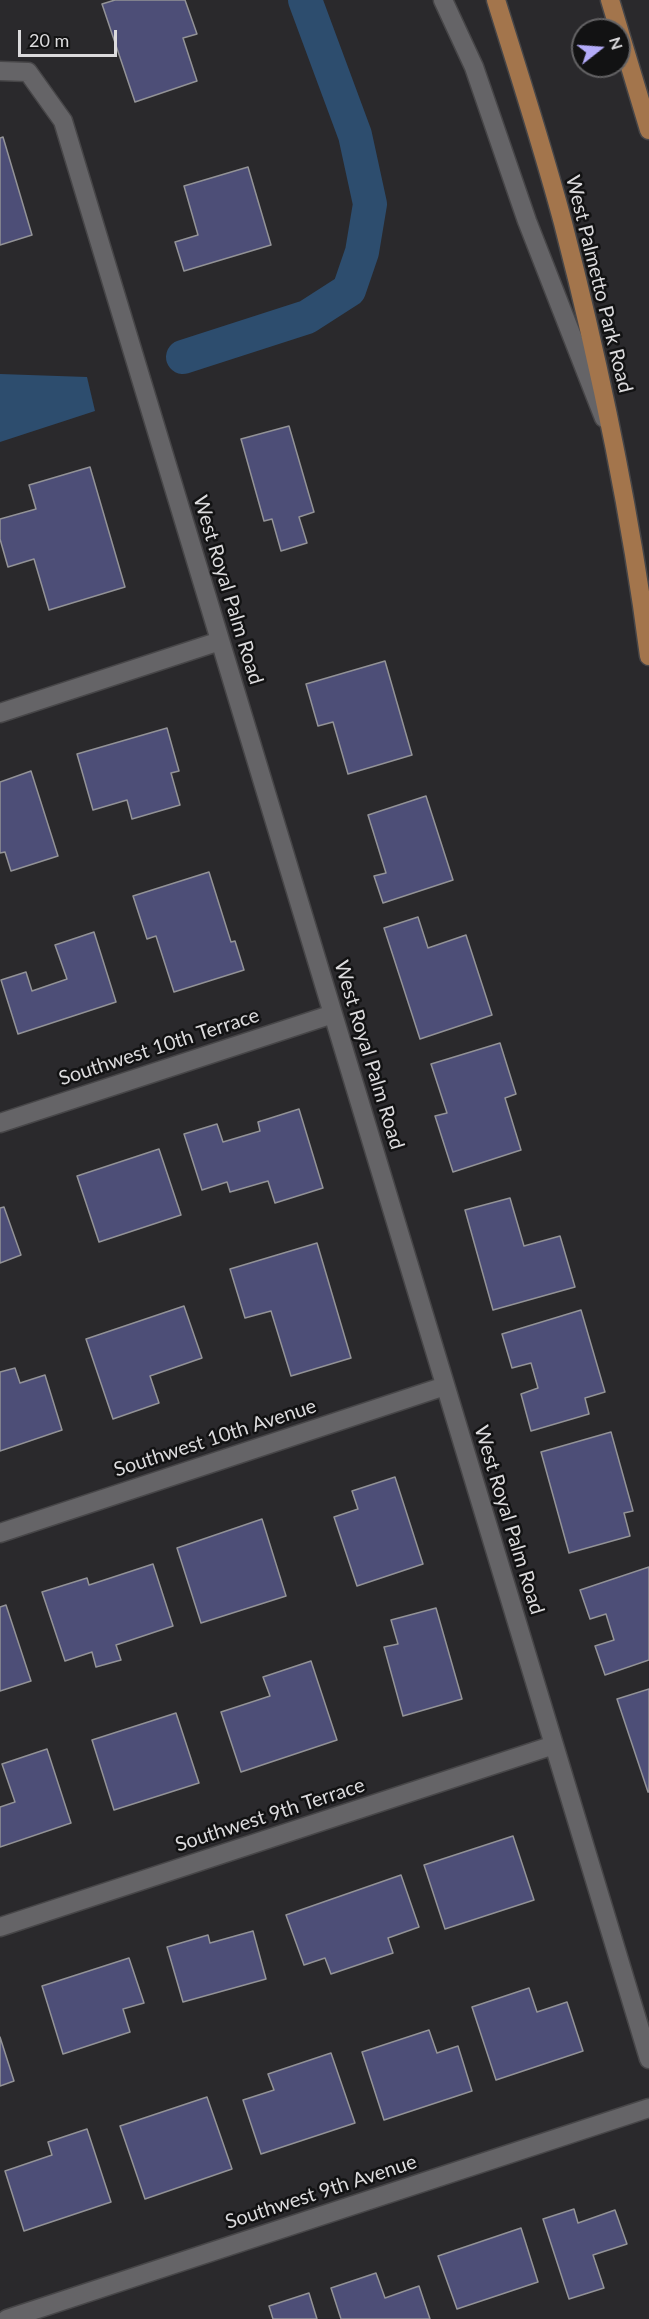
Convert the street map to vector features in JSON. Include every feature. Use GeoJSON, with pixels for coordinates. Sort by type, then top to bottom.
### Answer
{"type":"FeatureCollection","features":[{"type":"Feature","properties":{"kind":"main road","name":"West Palmetto Park Road"},"geometry":{"type":"LineString","coordinates":[[496,0],[562,220],[617,454],[637,565],[649,656]]}},
{"type":"Feature","properties":{"kind":"main road"},"geometry":{"type":"LineString","coordinates":[[610,0],[649,130]]}},
{"type":"Feature","properties":{"kind":"street"},"geometry":{"type":"LineString","coordinates":[[443,0],[474,67],[527,221],[617,454]]}},
{"type":"Feature","properties":{"kind":"street","name":"West Royal Palm Road"},"geometry":{"type":"LineString","coordinates":[[0,71],[28,72],[63,121],[649,2059]]}},
{"type":"Feature","properties":{"kind":"street"},"geometry":{"type":"LineString","coordinates":[[0,713],[220,641]]}},
{"type":"Feature","properties":{"kind":"street","name":"Southwest 10th Terrace"},"geometry":{"type":"LineString","coordinates":[[0,1123],[333,1014]]}},
{"type":"Feature","properties":{"kind":"street","name":"Southwest 10th Avenue"},"geometry":{"type":"LineString","coordinates":[[0,1533],[445,1386]]}},
{"type":"Feature","properties":{"kind":"street","name":"Southwest 9th Terrace"},"geometry":{"type":"LineString","coordinates":[[0,1927],[554,1745]]}},
{"type":"Feature","properties":{"kind":"street","name":"Southwest 9th Avenue"},"geometry":{"type":"LineString","coordinates":[[7,2319],[649,2108]]}},
{"type":"Feature","properties":{"kind":"water"},"geometry":{"type":"Polygon","coordinates":[[[0,374],[87,377],[95,411],[0,442],[0,374]]]}},
{"type":"Feature","properties":{"kind":"building"},"geometry":{"type":"Polygon","coordinates":[[[115,0],[185,0],[197,34],[183,38],[197,81],[135,102],[102,4],[115,0]]]}},
{"type":"Feature","properties":{"kind":"building"},"geometry":{"type":"Polygon","coordinates":[[[3,137],[32,235],[0,245],[0,138],[3,137]]]}},
{"type":"Feature","properties":{"kind":"building"},"geometry":{"type":"Polygon","coordinates":[[[248,167],[271,245],[184,271],[175,242],[198,235],[184,186],[248,167]]]}},
{"type":"Feature","properties":{"kind":"building"},"geometry":{"type":"Polygon","coordinates":[[[289,426],[314,512],[299,517],[307,543],[281,551],[272,519],[264,521],[241,439],[289,426]]]}},
{"type":"Feature","properties":{"kind":"building"},"geometry":{"type":"Polygon","coordinates":[[[90,467],[125,587],[49,610],[34,559],[8,567],[0,539],[0,519],[36,509],[29,485],[90,467]]]}},
{"type":"Feature","properties":{"kind":"building"},"geometry":{"type":"Polygon","coordinates":[[[385,661],[412,755],[348,774],[333,722],[318,726],[306,684],[385,661]]]}},
{"type":"Feature","properties":{"kind":"building"},"geometry":{"type":"Polygon","coordinates":[[[167,728],[179,771],[171,773],[180,805],[132,819],[127,800],[93,810],[77,754],[167,728]]]}},
{"type":"Feature","properties":{"kind":"building"},"geometry":{"type":"Polygon","coordinates":[[[31,771],[58,856],[11,871],[5,852],[0,853],[0,782],[31,771]]]}},
{"type":"Feature","properties":{"kind":"building"},"geometry":{"type":"Polygon","coordinates":[[[426,796],[453,880],[383,903],[374,876],[386,873],[368,815],[426,796]]]}},
{"type":"Feature","properties":{"kind":"building"},"geometry":{"type":"Polygon","coordinates":[[[209,872],[231,942],[235,941],[244,970],[174,992],[156,936],[147,939],[133,896],[209,872]]]}},
{"type":"Feature","properties":{"kind":"building"},"geometry":{"type":"Polygon","coordinates":[[[418,917],[428,948],[466,935],[492,1015],[420,1039],[384,928],[418,917]]]}},
{"type":"Feature","properties":{"kind":"building"},"geometry":{"type":"Polygon","coordinates":[[[94,932],[116,1002],[18,1034],[1,980],[26,972],[32,991],[67,979],[55,945],[94,932]]]}},
{"type":"Feature","properties":{"kind":"building"},"geometry":{"type":"Polygon","coordinates":[[[500,1043],[516,1094],[505,1098],[521,1150],[453,1172],[435,1116],[447,1113],[431,1064],[500,1043]]]}},
{"type":"Feature","properties":{"kind":"building"},"geometry":{"type":"Polygon","coordinates":[[[299,1109],[323,1188],[275,1203],[268,1181],[230,1192],[227,1182],[202,1190],[184,1134],[217,1124],[223,1142],[260,1131],[258,1122],[299,1109]]]}},
{"type":"Feature","properties":{"kind":"building"},"geometry":{"type":"Polygon","coordinates":[[[159,1149],[181,1215],[99,1242],[77,1176],[159,1149]]]}},
{"type":"Feature","properties":{"kind":"building"},"geometry":{"type":"Polygon","coordinates":[[[510,1198],[524,1246],[560,1236],[575,1287],[493,1310],[465,1210],[510,1198]]]}},
{"type":"Feature","properties":{"kind":"building"},"geometry":{"type":"Polygon","coordinates":[[[4,1207],[21,1255],[0,1263],[0,1208],[4,1207]]]}},
{"type":"Feature","properties":{"kind":"building"},"geometry":{"type":"Polygon","coordinates":[[[317,1243],[351,1358],[291,1376],[271,1311],[245,1318],[230,1269],[317,1243]]]}},
{"type":"Feature","properties":{"kind":"building"},"geometry":{"type":"Polygon","coordinates":[[[184,1306],[202,1358],[150,1376],[159,1403],[113,1419],[86,1339],[184,1306]]]}},
{"type":"Feature","properties":{"kind":"building"},"geometry":{"type":"Polygon","coordinates":[[[581,1310],[605,1392],[585,1398],[589,1414],[531,1431],[521,1394],[538,1388],[531,1363],[512,1368],[502,1334],[581,1310]]]}},
{"type":"Feature","properties":{"kind":"building"},"geometry":{"type":"Polygon","coordinates":[[[15,1368],[20,1383],[45,1375],[62,1430],[0,1451],[0,1372],[15,1368]]]}},
{"type":"Feature","properties":{"kind":"building"},"geometry":{"type":"Polygon","coordinates":[[[611,1432],[633,1511],[624,1513],[630,1536],[569,1553],[541,1452],[611,1432]]]}},
{"type":"Feature","properties":{"kind":"building"},"geometry":{"type":"Polygon","coordinates":[[[395,1477],[423,1564],[357,1586],[334,1517],[358,1509],[352,1491],[395,1477]]]}},
{"type":"Feature","properties":{"kind":"building"},"geometry":{"type":"Polygon","coordinates":[[[262,1519],[286,1596],[201,1623],[177,1548],[262,1519]]]}},
{"type":"Feature","properties":{"kind":"building"},"geometry":{"type":"Polygon","coordinates":[[[153,1564],[173,1626],[116,1645],[121,1660],[96,1667],[92,1652],[65,1661],[42,1592],[87,1578],[89,1585],[153,1564]]]}},
{"type":"Feature","properties":{"kind":"building"},"geometry":{"type":"Polygon","coordinates":[[[649,1567],[649,1660],[605,1675],[595,1646],[614,1640],[606,1614],[590,1619],[580,1590],[649,1567]]]}},
{"type":"Feature","properties":{"kind":"building"},"geometry":{"type":"Polygon","coordinates":[[[6,1605],[31,1681],[0,1691],[0,1607],[6,1605]]]}},
{"type":"Feature","properties":{"kind":"building"},"geometry":{"type":"Polygon","coordinates":[[[436,1608],[462,1699],[403,1716],[384,1647],[398,1644],[391,1620],[436,1608]]]}},
{"type":"Feature","properties":{"kind":"building"},"geometry":{"type":"Polygon","coordinates":[[[311,1661],[337,1740],[241,1772],[221,1712],[270,1696],[263,1677],[311,1661]]]}},
{"type":"Feature","properties":{"kind":"building"},"geometry":{"type":"Polygon","coordinates":[[[649,1689],[649,1792],[648,1792],[617,1699],[649,1689]]]}},
{"type":"Feature","properties":{"kind":"building"},"geometry":{"type":"Polygon","coordinates":[[[176,1713],[199,1783],[114,1810],[92,1740],[176,1713]]]}},
{"type":"Feature","properties":{"kind":"building"},"geometry":{"type":"Polygon","coordinates":[[[47,1749],[71,1823],[0,1847],[0,1807],[15,1802],[2,1764],[47,1749]]]}},
{"type":"Feature","properties":{"kind":"building"},"geometry":{"type":"Polygon","coordinates":[[[513,1836],[534,1900],[445,1929],[424,1865],[513,1836]]]}},
{"type":"Feature","properties":{"kind":"building"},"geometry":{"type":"Polygon","coordinates":[[[401,1875],[419,1927],[388,1938],[393,1953],[331,1974],[325,1958],[304,1965],[286,1915],[401,1875]]]}},
{"type":"Feature","properties":{"kind":"building"},"geometry":{"type":"Polygon","coordinates":[[[253,1931],[266,1979],[183,2002],[167,1947],[208,1935],[210,1943],[253,1931]]]}},
{"type":"Feature","properties":{"kind":"building"},"geometry":{"type":"Polygon","coordinates":[[[129,1958],[144,2003],[123,2009],[130,2032],[63,2054],[42,1986],[129,1958]]]}},
{"type":"Feature","properties":{"kind":"building"},"geometry":{"type":"Polygon","coordinates":[[[529,1988],[537,2012],[567,2002],[583,2051],[496,2080],[472,2007],[529,1988]]]}},
{"type":"Feature","properties":{"kind":"building"},"geometry":{"type":"Polygon","coordinates":[[[429,2030],[437,2053],[458,2046],[472,2091],[384,2120],[362,2052],[429,2030]]]}},
{"type":"Feature","properties":{"kind":"building"},"geometry":{"type":"Polygon","coordinates":[[[0,2037],[14,2081],[0,2086],[0,2037]]]}},
{"type":"Feature","properties":{"kind":"building"},"geometry":{"type":"Polygon","coordinates":[[[331,2053],[355,2123],[261,2154],[243,2100],[274,2090],[268,2074],[331,2053]]]}},
{"type":"Feature","properties":{"kind":"building"},"geometry":{"type":"Polygon","coordinates":[[[207,2097],[232,2169],[145,2199],[120,2126],[207,2097]]]}},
{"type":"Feature","properties":{"kind":"building"},"geometry":{"type":"Polygon","coordinates":[[[87,2129],[111,2202],[24,2231],[5,2171],[52,2155],[48,2142],[87,2129]]]}},
{"type":"Feature","properties":{"kind":"building"},"geometry":{"type":"Polygon","coordinates":[[[574,2209],[578,2223],[615,2210],[627,2244],[593,2255],[604,2288],[569,2299],[543,2219],[574,2209]]]}},
{"type":"Feature","properties":{"kind":"building"},"geometry":{"type":"Polygon","coordinates":[[[521,2228],[538,2282],[457,2309],[438,2256],[521,2228]]]}},
{"type":"Feature","properties":{"kind":"building"},"geometry":{"type":"Polygon","coordinates":[[[376,2273],[385,2298],[419,2286],[430,2319],[341,2319],[331,2288],[376,2273]]]}},
{"type":"Feature","properties":{"kind":"building"},"geometry":{"type":"Polygon","coordinates":[[[309,2293],[317,2319],[273,2319],[269,2306],[309,2293]]]}},
{"type":"Feature","properties":{"kind":"waterway"},"geometry":{"type":"LineString","coordinates":[[183,357],[307,317],[349,290],[362,252],[370,204],[355,135],[305,0]]}}]}
